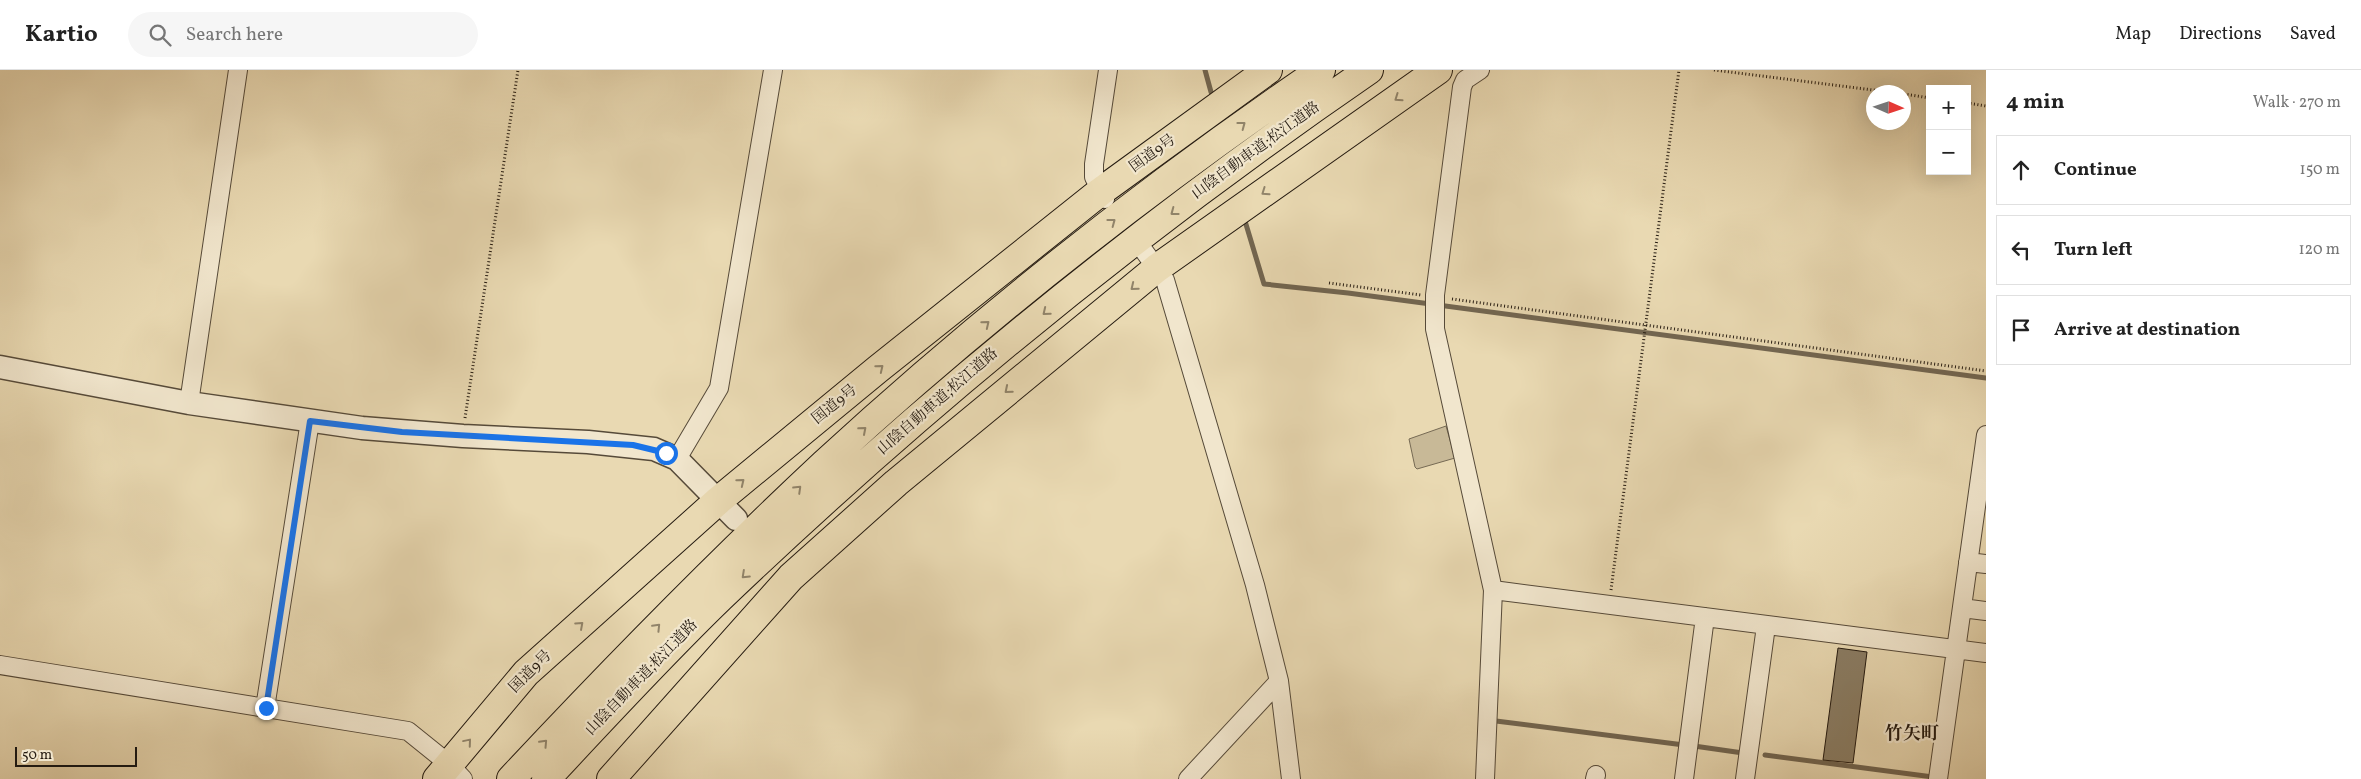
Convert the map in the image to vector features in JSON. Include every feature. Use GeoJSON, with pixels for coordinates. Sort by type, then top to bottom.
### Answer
{"type":"FeatureCollection","features":[{"type":"Feature","properties":{"kind":"highway","name":"山陰自動車道;松江道路"},"geometry":{"type":"LineString","coordinates":[[511,779],[698,584],[826,462],[962,344],[1102,229],[1267,107],[1321,70]]}},
{"type":"Feature","properties":{"kind":"highway","name":"山陰自動車道;松江道路"},"geometry":{"type":"LineString","coordinates":[[546,779],[725,593],[844,482],[980,364],[1121,252],[1289,125],[1369,70]]}},
{"type":"Feature","properties":{"kind":"highway"},"geometry":{"type":"LineString","coordinates":[[611,779],[784,570],[896,483],[1150,260],[1438,70]]}},
{"type":"Feature","properties":{"kind":"highway","name":"国道9号"},"geometry":{"type":"LineString","coordinates":[[450,774],[526,674],[728,510],[878,369],[1103,197],[1263,71]]}},
{"type":"Feature","properties":{"kind":"street"},"geometry":{"type":"LineString","coordinates":[[189,402],[238,70]]}},
{"type":"Feature","properties":{"kind":"street"},"geometry":{"type":"LineString","coordinates":[[678,458],[719,388],[773,70]]}},
{"type":"Feature","properties":{"kind":"street"},"geometry":{"type":"LineString","coordinates":[[1103,197],[1094,177],[1094,164],[1108,70]]}},
{"type":"Feature","properties":{"kind":"street"},"geometry":{"type":"LineString","coordinates":[[1480,70],[1465,80],[1462,87],[1436,297],[1435,329],[1493,590],[1485,779]]}},
{"type":"Feature","properties":{"kind":"street"},"geometry":{"type":"LineString","coordinates":[[1150,260],[1165,280],[1252,576],[1278,680],[1291,779]]}},
{"type":"Feature","properties":{"kind":"street"},"geometry":{"type":"LineString","coordinates":[[0,367],[189,402],[310,421],[402,432],[633,445],[654,449],[678,458],[728,510]]}},
{"type":"Feature","properties":{"kind":"street"},"geometry":{"type":"LineString","coordinates":[[266,708],[310,421]]}},
{"type":"Feature","properties":{"kind":"street"},"geometry":{"type":"LineString","coordinates":[[1938,779],[1986,435]]}},
{"type":"Feature","properties":{"kind":"street"},"geometry":{"type":"LineString","coordinates":[[1968,562],[1986,564]]}},
{"type":"Feature","properties":{"kind":"street"},"geometry":{"type":"LineString","coordinates":[[1493,590],[1986,653]]}},
{"type":"Feature","properties":{"kind":"street"},"geometry":{"type":"LineString","coordinates":[[1962,608],[1986,611]]}},
{"type":"Feature","properties":{"kind":"street"},"geometry":{"type":"LineString","coordinates":[[1684,779],[1706,617]]}},
{"type":"Feature","properties":{"kind":"street"},"geometry":{"type":"LineString","coordinates":[[1745,779],[1766,626]]}},
{"type":"Feature","properties":{"kind":"street"},"geometry":{"type":"LineString","coordinates":[[0,665],[408,731],[450,774]]}},
{"type":"Feature","properties":{"kind":"street"},"geometry":{"type":"LineString","coordinates":[[1188,779],[1278,680]]}},
{"type":"Feature","properties":{"kind":"path"},"geometry":{"type":"LineString","coordinates":[[463,436],[518,70]]}},
{"type":"Feature","properties":{"kind":"path"},"geometry":{"type":"LineString","coordinates":[[1609,604],[1642,338],[1679,70]]}},
{"type":"Feature","properties":{"kind":"path"},"geometry":{"type":"LineString","coordinates":[[1714,70],[1866,89]]}},
{"type":"Feature","properties":{"kind":"path"},"geometry":{"type":"LineString","coordinates":[[1911,95],[1926,97]]}},
{"type":"Feature","properties":{"kind":"path"},"geometry":{"type":"LineString","coordinates":[[1971,104],[1986,106]]}},
{"type":"Feature","properties":{"kind":"path"},"geometry":{"type":"LineString","coordinates":[[1330,283],[1644,327],[1986,371]]}},
{"type":"Feature","properties":{"kind":"shaded area"},"geometry":{"type":"Polygon","coordinates":[[[1446,426],[1455,458],[1417,469],[1409,439],[1446,426]]]}},
{"type":"Feature","properties":{"kind":"building"},"geometry":{"type":"Polygon","coordinates":[[[1838,648],[1867,652],[1853,763],[1823,760],[1838,648]]]}},
{"type":"Feature","properties":{"kind":"waterway"},"geometry":{"type":"LineString","coordinates":[[1205,70],[1211,92]]}},
{"type":"Feature","properties":{"kind":"waterway"},"geometry":{"type":"LineString","coordinates":[[1245,221],[1264,284],[1348,293],[1986,378]]}},
{"type":"Feature","properties":{"kind":"waterway"},"geometry":{"type":"LineString","coordinates":[[1496,721],[1684,745]]}},
{"type":"Feature","properties":{"kind":"waterway"},"geometry":{"type":"LineString","coordinates":[[1694,746],[1743,753]]}},
{"type":"Feature","properties":{"kind":"waterway"},"geometry":{"type":"LineString","coordinates":[[1765,755],[1933,777]]}},
{"type":"Feature","properties":{"kind":"district","name":"竹矢町"},"geometry":{"type":"Point","coordinates":[1912,734]}},
{"type":"Feature","properties":{"kind":"route"},"geometry":{"type":"LineString","coordinates":[[266,708],[310,421],[402,432],[633,445],[666,453]]}}]}
